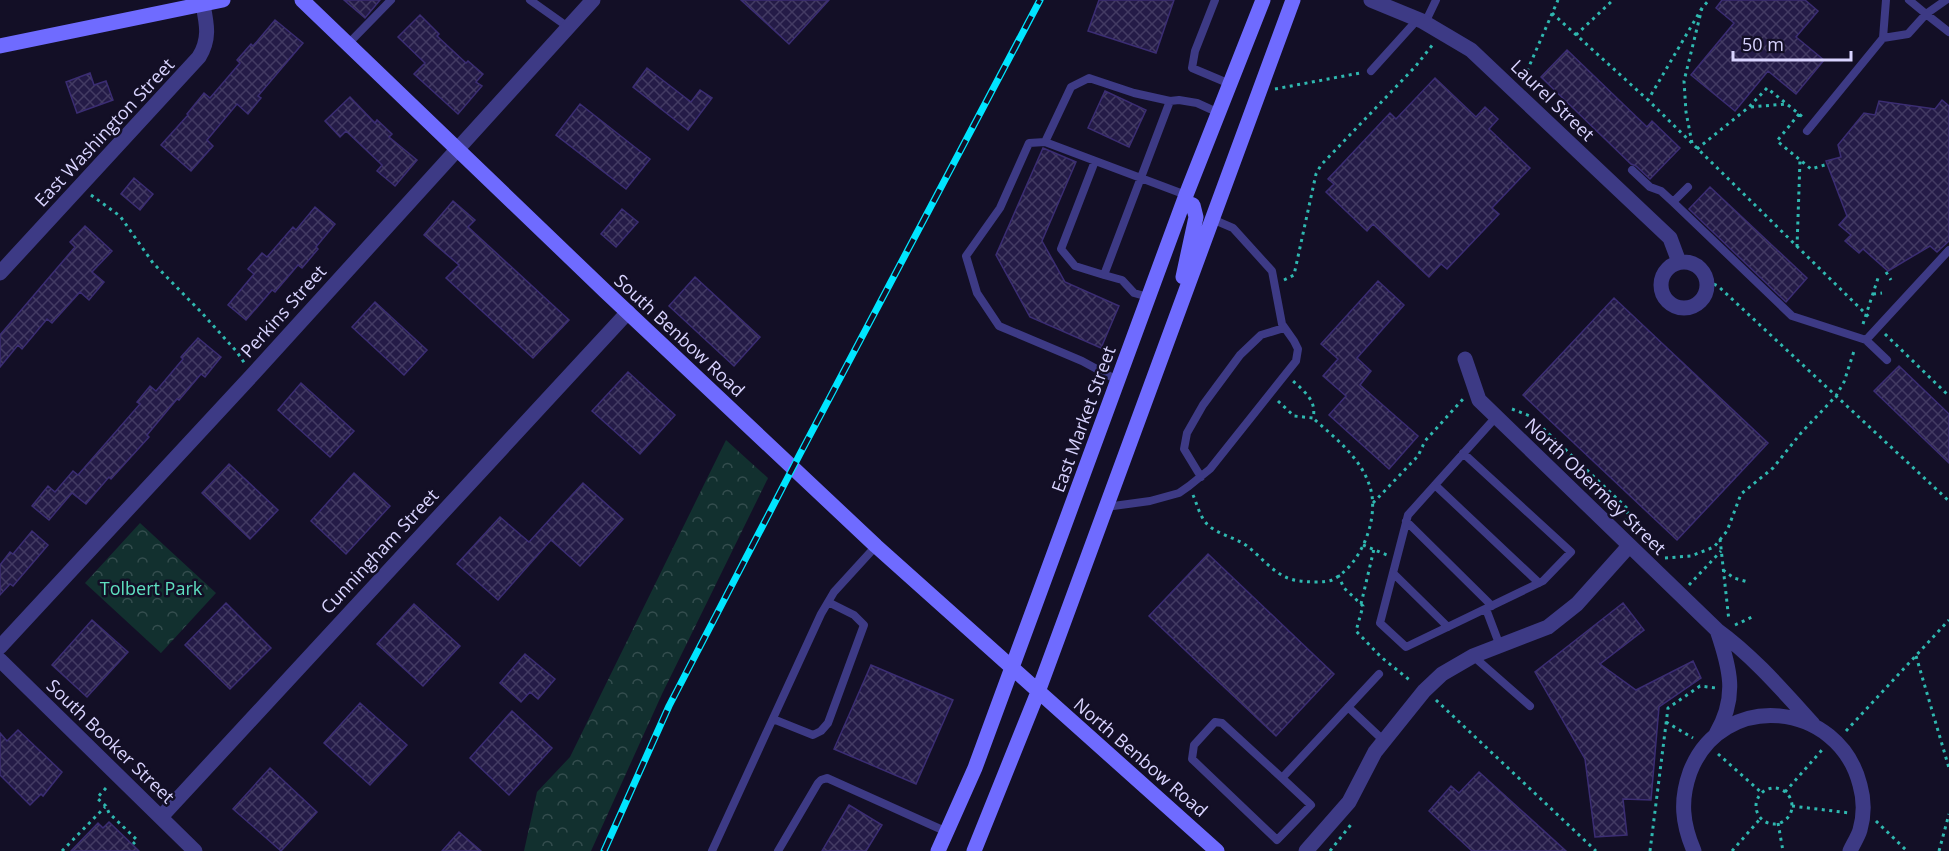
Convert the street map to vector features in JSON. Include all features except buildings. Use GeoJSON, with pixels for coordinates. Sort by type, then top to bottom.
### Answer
{"type":"FeatureCollection","features":[{"type":"Feature","properties":{"kind":"main road"},"geometry":{"type":"LineString","coordinates":[[0,46],[223,0]]}},
{"type":"Feature","properties":{"kind":"main road","name":"South Benbow Road"},"geometry":{"type":"LineString","coordinates":[[302,0],[456,149],[876,546],[1038,692]]}},
{"type":"Feature","properties":{"kind":"main road","name":"East Market Street"},"geometry":{"type":"LineString","coordinates":[[938,851],[975,768],[1185,198],[1263,0]]}},
{"type":"Feature","properties":{"kind":"main road"},"geometry":{"type":"LineString","coordinates":[[974,851],[1038,692],[1293,0]]}},
{"type":"Feature","properties":{"kind":"main road"},"geometry":{"type":"LineString","coordinates":[[1170,333],[1196,218],[1193,205],[1185,198]]}},
{"type":"Feature","properties":{"kind":"main road","name":"North Benbow Road"},"geometry":{"type":"LineString","coordinates":[[1038,692],[1217,851]]}},
{"type":"Feature","properties":{"kind":"street","name":"Perkins Street"},"geometry":{"type":"LineString","coordinates":[[0,647],[255,372],[592,0]]}},
{"type":"Feature","properties":{"kind":"street","name":"Laurel Street"},"geometry":{"type":"LineString","coordinates":[[1371,0],[1421,21],[1471,50],[1670,238],[1679,262]]}},
{"type":"Feature","properties":{"kind":"street","name":"East Washington Street"},"geometry":{"type":"LineString","coordinates":[[0,273],[199,57],[208,34],[203,5]]}},
{"type":"Feature","properties":{"kind":"street"},"geometry":{"type":"LineString","coordinates":[[1679,262],[1694,263],[1705,274],[1707,281],[1705,296],[1700,302],[1686,308],[1671,304],[1666,299],[1661,284],[1666,270],[1679,262]]}},
{"type":"Feature","properties":{"kind":"street","name":"Cunningham Street"},"geometry":{"type":"LineString","coordinates":[[160,817],[628,312]]}},
{"type":"Feature","properties":{"kind":"street","name":"North Obermey Street"},"geometry":{"type":"LineString","coordinates":[[1465,359],[1479,400],[1680,595],[1723,629],[1813,724]]}},
{"type":"Feature","properties":{"kind":"street"},"geometry":{"type":"LineString","coordinates":[[1306,851],[1349,802],[1383,740],[1424,691],[1442,674],[1473,656],[1548,627],[1577,604],[1629,546]]}},
{"type":"Feature","properties":{"kind":"street","name":"North Obermey Street"},"geometry":{"type":"LineString","coordinates":[[1720,742],[1730,696],[1729,665],[1723,629]]}},
{"type":"Feature","properties":{"kind":"street","name":"South Booker Street"},"geometry":{"type":"LineString","coordinates":[[0,660],[195,851]]}},
{"type":"Feature","properties":{"kind":"street"},"geometry":{"type":"LineString","coordinates":[[1694,851],[1684,820],[1684,789],[1695,760],[1720,742],[1737,723],[1762,716],[1788,716],[1813,724],[1838,742],[1856,769],[1863,799],[1860,830],[1850,851]]}},
{"type":"Feature","properties":{"kind":"lane"},"geometry":{"type":"LineString","coordinates":[[348,44],[391,0]]}},
{"type":"Feature","properties":{"kind":"lane"},"geometry":{"type":"LineString","coordinates":[[530,0],[568,27]]}},
{"type":"Feature","properties":{"kind":"lane"},"geometry":{"type":"LineString","coordinates":[[1215,0],[1195,51],[1192,69],[1230,84]]}},
{"type":"Feature","properties":{"kind":"lane"},"geometry":{"type":"LineString","coordinates":[[1371,71],[1421,21],[1436,0]]}},
{"type":"Feature","properties":{"kind":"lane"},"geometry":{"type":"LineString","coordinates":[[1810,128],[1883,38],[1886,0]]}},
{"type":"Feature","properties":{"kind":"lane"},"geometry":{"type":"LineString","coordinates":[[1909,0],[1949,32]]}},
{"type":"Feature","properties":{"kind":"lane"},"geometry":{"type":"LineString","coordinates":[[1883,38],[1908,34],[1926,14],[1946,0]]}},
{"type":"Feature","properties":{"kind":"lane"},"geometry":{"type":"LineString","coordinates":[[1045,142],[1071,87],[1089,78],[1134,93],[1197,104],[1219,113]]}},
{"type":"Feature","properties":{"kind":"lane"},"geometry":{"type":"LineString","coordinates":[[1104,275],[1170,101]]}},
{"type":"Feature","properties":{"kind":"lane"},"geometry":{"type":"LineString","coordinates":[[1117,380],[1082,361],[999,326],[978,293],[966,256],[1000,208],[1029,143],[1045,142],[1141,178],[1185,198]]}},
{"type":"Feature","properties":{"kind":"lane"},"geometry":{"type":"LineString","coordinates":[[1095,161],[1061,249],[1076,266],[1122,280],[1134,293],[1149,297]]}},
{"type":"Feature","properties":{"kind":"lane"},"geometry":{"type":"LineString","coordinates":[[1632,170],[1650,188],[1661,191],[1792,316],[1866,340],[1887,360]]}},
{"type":"Feature","properties":{"kind":"lane"},"geometry":{"type":"LineString","coordinates":[[1673,202],[1688,187]]}},
{"type":"Feature","properties":{"kind":"lane"},"geometry":{"type":"LineString","coordinates":[[1106,507],[1150,501],[1179,493],[1201,477],[1210,470],[1296,361],[1298,349],[1284,328],[1272,271],[1233,228],[1212,219]]}},
{"type":"Feature","properties":{"kind":"lane"},"geometry":{"type":"LineString","coordinates":[[1866,340],[1949,250]]}},
{"type":"Feature","properties":{"kind":"lane"},"geometry":{"type":"LineString","coordinates":[[1201,477],[1184,449],[1187,433],[1192,423],[1240,355],[1261,334],[1284,328]]}},
{"type":"Feature","properties":{"kind":"lane"},"geometry":{"type":"LineString","coordinates":[[1463,453],[1571,552],[1543,581],[1406,647],[1380,624],[1408,515],[1463,453],[1496,417]]}},
{"type":"Feature","properties":{"kind":"lane"},"geometry":{"type":"LineString","coordinates":[[1435,485],[1539,583]]}},
{"type":"Feature","properties":{"kind":"lane"},"geometry":{"type":"LineString","coordinates":[[1406,521],[1489,607],[1500,646]]}},
{"type":"Feature","properties":{"kind":"lane"},"geometry":{"type":"LineString","coordinates":[[712,851],[828,602],[834,592],[876,546]]}},
{"type":"Feature","properties":{"kind":"lane"},"geometry":{"type":"LineString","coordinates":[[1393,573],[1448,627]]}},
{"type":"Feature","properties":{"kind":"lane"},"geometry":{"type":"LineString","coordinates":[[773,718],[813,735],[828,723],[864,625],[854,615],[828,602]]}},
{"type":"Feature","properties":{"kind":"lane"},"geometry":{"type":"LineString","coordinates":[[1473,656],[1530,706]]}},
{"type":"Feature","properties":{"kind":"lane"},"geometry":{"type":"LineString","coordinates":[[1282,778],[1379,674]]}},
{"type":"Feature","properties":{"kind":"lane"},"geometry":{"type":"LineString","coordinates":[[1348,707],[1383,740]]}},
{"type":"Feature","properties":{"kind":"lane"},"geometry":{"type":"LineString","coordinates":[[1215,722],[1222,723],[1282,778],[1311,805],[1277,840],[1192,759],[1194,745],[1215,722]]}},
{"type":"Feature","properties":{"kind":"lane"},"geometry":{"type":"LineString","coordinates":[[778,851],[818,783],[827,778],[947,832]]}},
{"type":"Feature","properties":{"kind":"path"},"geometry":{"type":"LineString","coordinates":[[1516,92],[1530,66],[1557,0]]}},
{"type":"Feature","properties":{"kind":"path"},"geometry":{"type":"LineString","coordinates":[[1576,35],[1613,0]]}},
{"type":"Feature","properties":{"kind":"path"},"geometry":{"type":"LineString","coordinates":[[1648,100],[1702,8],[1709,0]]}},
{"type":"Feature","properties":{"kind":"path"},"geometry":{"type":"LineString","coordinates":[[1692,144],[1686,112],[1684,81],[1702,8]]}},
{"type":"Feature","properties":{"kind":"path"},"geometry":{"type":"LineString","coordinates":[[1552,13],[1648,100],[1949,396]]}},
{"type":"Feature","properties":{"kind":"path"},"geometry":{"type":"LineString","coordinates":[[1275,285],[1294,275],[1321,165],[1414,68],[1442,33]]}},
{"type":"Feature","properties":{"kind":"path"},"geometry":{"type":"LineString","coordinates":[[1258,92],[1371,71]]}},
{"type":"Feature","properties":{"kind":"path"},"geometry":{"type":"LineString","coordinates":[[1697,149],[1749,107],[1767,88],[1799,114],[1810,128]]}},
{"type":"Feature","properties":{"kind":"path"},"geometry":{"type":"LineString","coordinates":[[1749,107],[1787,104]]}},
{"type":"Feature","properties":{"kind":"path"},"geometry":{"type":"LineString","coordinates":[[1799,114],[1777,141],[1812,169],[1828,164]]}},
{"type":"Feature","properties":{"kind":"path"},"geometry":{"type":"LineString","coordinates":[[1797,247],[1800,160]]}},
{"type":"Feature","properties":{"kind":"path"},"geometry":{"type":"LineString","coordinates":[[80,186],[120,216],[153,263],[255,372]]}},
{"type":"Feature","properties":{"kind":"path"},"geometry":{"type":"LineString","coordinates":[[1886,272],[1891,280]]}},
{"type":"Feature","properties":{"kind":"path"},"geometry":{"type":"LineString","coordinates":[[1707,281],[1718,286],[1949,501]]}},
{"type":"Feature","properties":{"kind":"path"},"geometry":{"type":"LineString","coordinates":[[1873,294],[1882,293]]}},
{"type":"Feature","properties":{"kind":"path"},"geometry":{"type":"LineString","coordinates":[[1286,374],[1309,396],[1315,409],[1313,418]]}},
{"type":"Feature","properties":{"kind":"path"},"geometry":{"type":"LineString","coordinates":[[1373,503],[1418,456],[1425,441],[1474,387]]}},
{"type":"Feature","properties":{"kind":"path"},"geometry":{"type":"LineString","coordinates":[[1189,486],[1206,523],[1246,545],[1276,573],[1299,582],[1331,580],[1350,565],[1367,539],[1374,510],[1370,485],[1355,457],[1313,418],[1294,416],[1269,394]]}},
{"type":"Feature","properties":{"kind":"path"},"geometry":{"type":"LineString","coordinates":[[1661,558],[1691,556],[1713,546],[1727,531],[1741,494],[1773,468],[1823,410]]}},
{"type":"Feature","properties":{"kind":"path"},"geometry":{"type":"LineString","coordinates":[[1720,539],[1723,570],[1723,629]]}},
{"type":"Feature","properties":{"kind":"path"},"geometry":{"type":"LineString","coordinates":[[1363,545],[1397,559]]}},
{"type":"Feature","properties":{"kind":"path"},"geometry":{"type":"LineString","coordinates":[[1374,549],[1356,631],[1381,657],[1435,699],[1596,851]]}},
{"type":"Feature","properties":{"kind":"path"},"geometry":{"type":"LineString","coordinates":[[1680,595],[1721,551]]}},
{"type":"Feature","properties":{"kind":"path"},"geometry":{"type":"LineString","coordinates":[[1723,570],[1734,578],[1748,582]]}},
{"type":"Feature","properties":{"kind":"path"},"geometry":{"type":"LineString","coordinates":[[1338,575],[1344,588],[1361,604]]}},
{"type":"Feature","properties":{"kind":"path"},"geometry":{"type":"LineString","coordinates":[[1845,732],[1949,620]]}},
{"type":"Feature","properties":{"kind":"path"},"geometry":{"type":"LineString","coordinates":[[1916,656],[1949,768]]}},
{"type":"Feature","properties":{"kind":"path"},"geometry":{"type":"LineString","coordinates":[[1650,851],[1668,708],[1700,686],[1724,689]]}},
{"type":"Feature","properties":{"kind":"path"},"geometry":{"type":"LineString","coordinates":[[1713,760],[1718,754],[1720,742]]}},
{"type":"Feature","properties":{"kind":"path"},"geometry":{"type":"LineString","coordinates":[[1785,792],[1824,748],[1829,754]]}},
{"type":"Feature","properties":{"kind":"path"},"geometry":{"type":"LineString","coordinates":[[1718,754],[1762,793]]}},
{"type":"Feature","properties":{"kind":"path"},"geometry":{"type":"LineString","coordinates":[[106,788],[97,798],[137,840],[133,844]]}},
{"type":"Feature","properties":{"kind":"path"},"geometry":{"type":"LineString","coordinates":[[1776,788],[1785,792],[1792,806],[1788,817],[1772,824],[1761,818],[1756,808],[1758,798],[1762,793],[1776,788]]}},
{"type":"Feature","properties":{"kind":"path"},"geometry":{"type":"LineString","coordinates":[[62,851],[106,806]]}},
{"type":"Feature","properties":{"kind":"path"},"geometry":{"type":"LineString","coordinates":[[1792,806],[1850,813],[1851,809]]}},
{"type":"Feature","properties":{"kind":"path"},"geometry":{"type":"LineString","coordinates":[[1939,851],[1949,814]]}},
{"type":"Feature","properties":{"kind":"path"},"geometry":{"type":"LineString","coordinates":[[1732,851],[1761,818]]}},
{"type":"Feature","properties":{"kind":"path"},"geometry":{"type":"LineString","coordinates":[[1875,820],[1907,851]]}},
{"type":"Feature","properties":{"kind":"path"},"geometry":{"type":"LineString","coordinates":[[1778,823],[1783,851]]}},
{"type":"Feature","properties":{"kind":"green space"},"geometry":{"type":"Polygon","coordinates":[[[726,440],[768,478],[662,694],[591,851],[524,851],[537,792],[570,757],[726,440]]]}},
{"type":"Feature","properties":{"kind":"green space","name":"Tolbert Park"},"geometry":{"type":"Polygon","coordinates":[[[140,523],[216,593],[161,653],[85,583],[140,523]]]}},
{"type":"Feature","properties":{"kind":"railway"},"geometry":{"type":"LineString","coordinates":[[604,851],[669,706],[1040,0]]}}]}
